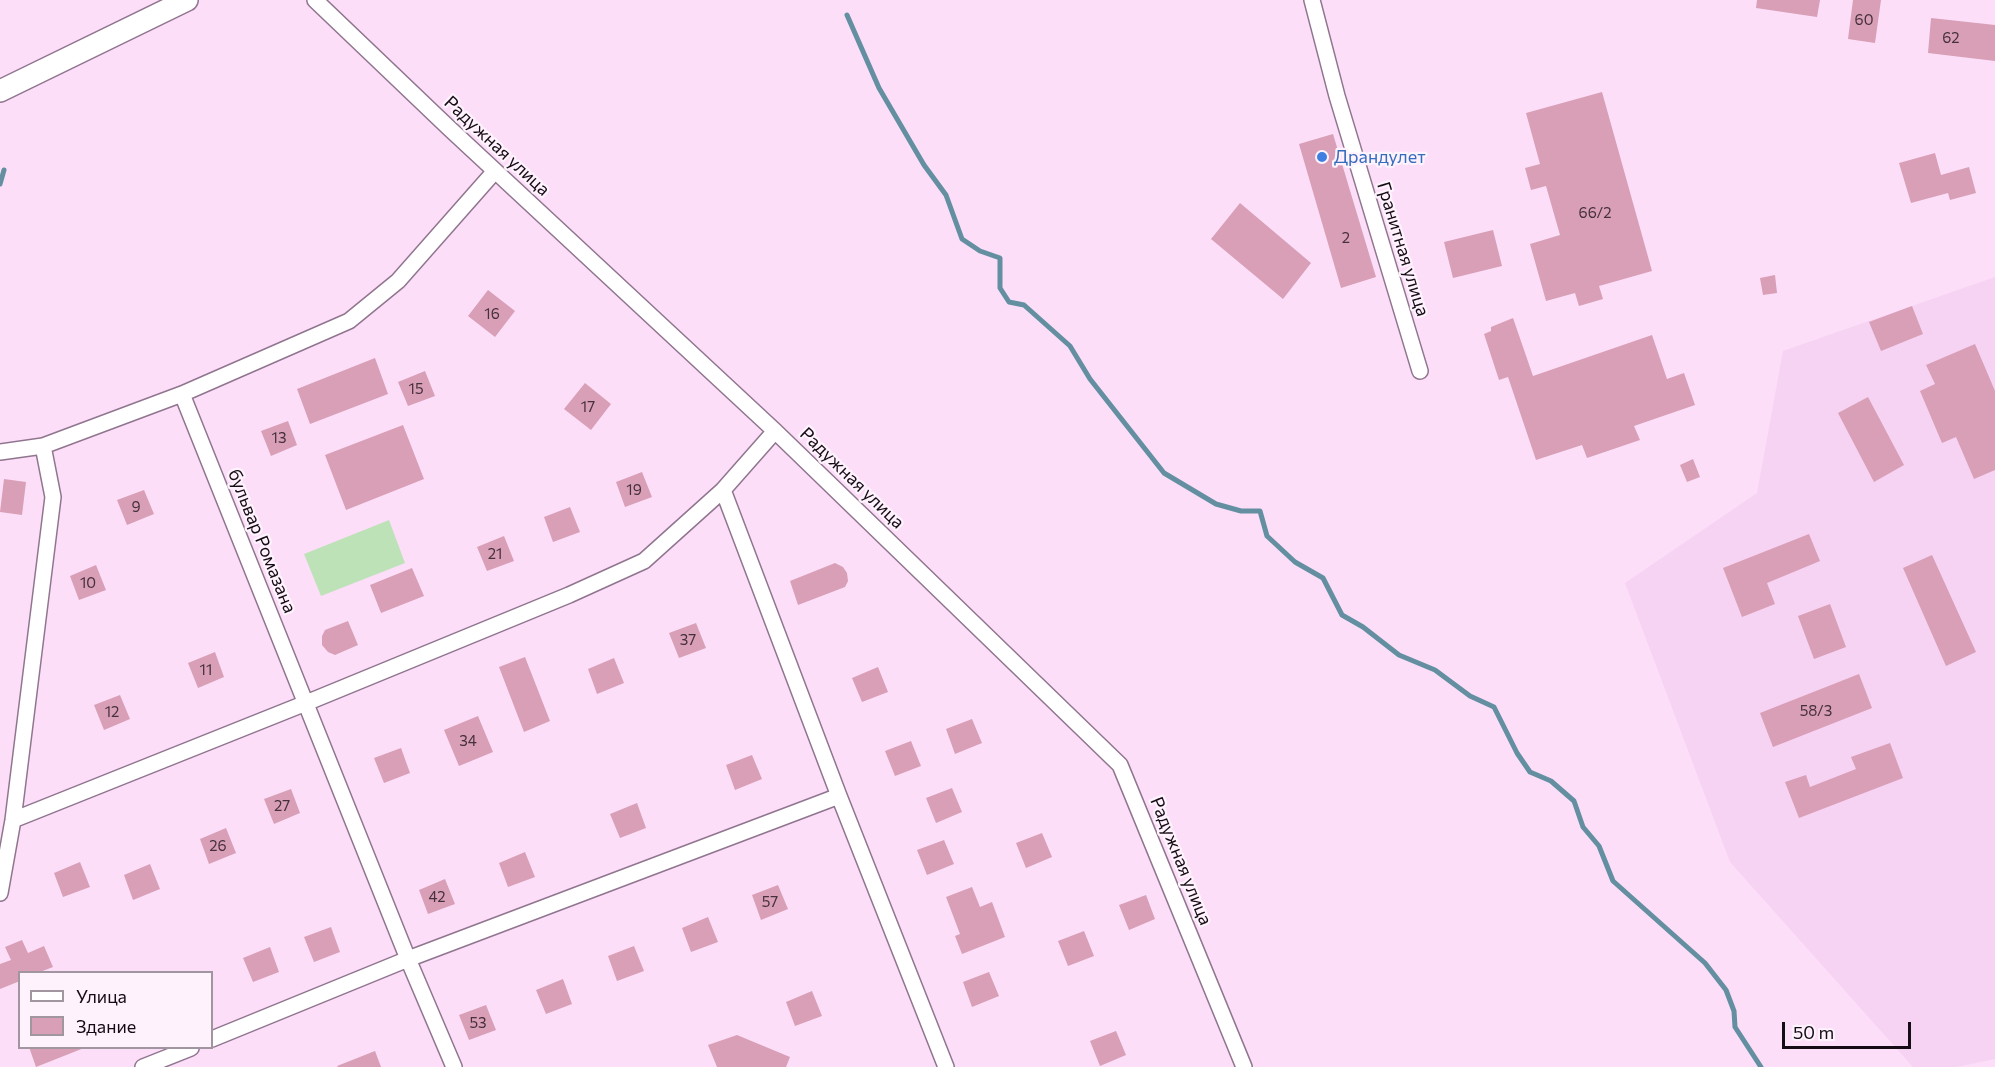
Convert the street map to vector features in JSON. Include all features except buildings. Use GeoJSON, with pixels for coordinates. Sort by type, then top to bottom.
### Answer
{"type":"FeatureCollection","features":[{"type":"Feature","properties":{"kind":"main road"},"geometry":{"type":"LineString","coordinates":[[0,91],[187,0]]}},
{"type":"Feature","properties":{"kind":"street","name":"Радужная улица"},"geometry":{"type":"LineString","coordinates":[[315,0],[775,431],[1120,765],[1244,1067]]}},
{"type":"Feature","properties":{"kind":"street","name":"Гранитная улица"},"geometry":{"type":"LineString","coordinates":[[1312,0],[1337,96],[1420,371]]}},
{"type":"Feature","properties":{"kind":"street"},"geometry":{"type":"LineString","coordinates":[[0,452],[43,446],[182,394],[349,321],[398,281],[495,171]]}},
{"type":"Feature","properties":{"kind":"street","name":"бульвар Ромазана"},"geometry":{"type":"LineString","coordinates":[[182,394],[408,959],[454,1067]]}},
{"type":"Feature","properties":{"kind":"street"},"geometry":{"type":"LineString","coordinates":[[13,820],[306,704],[570,595],[644,561],[723,490],[775,431]]}},
{"type":"Feature","properties":{"kind":"street"},"geometry":{"type":"LineString","coordinates":[[0,893],[13,820],[54,497],[43,446]]}},
{"type":"Feature","properties":{"kind":"street"},"geometry":{"type":"LineString","coordinates":[[723,490],[839,796],[946,1067]]}},
{"type":"Feature","properties":{"kind":"street"},"geometry":{"type":"LineString","coordinates":[[213,1039],[408,959],[839,796]]}},
{"type":"Feature","properties":{"kind":"street"},"geometry":{"type":"LineString","coordinates":[[143,1067],[186,1049]]}},
{"type":"Feature","properties":{"kind":"shaded area"},"geometry":{"type":"Polygon","coordinates":[[[1995,277],[1995,1059],[1956,1067],[1913,1067],[1730,862],[1625,583],[1757,493],[1783,351],[1995,277]]]}},
{"type":"Feature","properties":{"kind":"green space"},"geometry":{"type":"Polygon","coordinates":[[[389,520],[405,563],[321,596],[304,554],[389,520]]]}},
{"type":"Feature","properties":{"kind":"waterway"},"geometry":{"type":"LineString","coordinates":[[847,15],[879,88],[924,165],[946,195],[962,239],[980,251],[1000,258],[1000,288],[1009,302],[1024,305],[1070,346],[1090,379],[1164,473],[1216,504],[1241,511],[1260,511],[1267,536],[1295,562],[1323,578],[1342,615],[1363,627],[1399,655],[1435,670],[1470,696],[1494,707],[1517,753],[1530,772],[1551,781],[1574,801],[1583,827],[1599,846],[1613,881],[1705,963],[1726,990],[1734,1011],[1735,1027],[1761,1067]]}},
{"type":"Feature","properties":{"kind":"waterway"},"geometry":{"type":"LineString","coordinates":[[0,184],[4,170]]}},
{"type":"Feature","properties":{"kind":"place","name":"Драндулет"},"geometry":{"type":"Point","coordinates":[1322,157]}}]}
